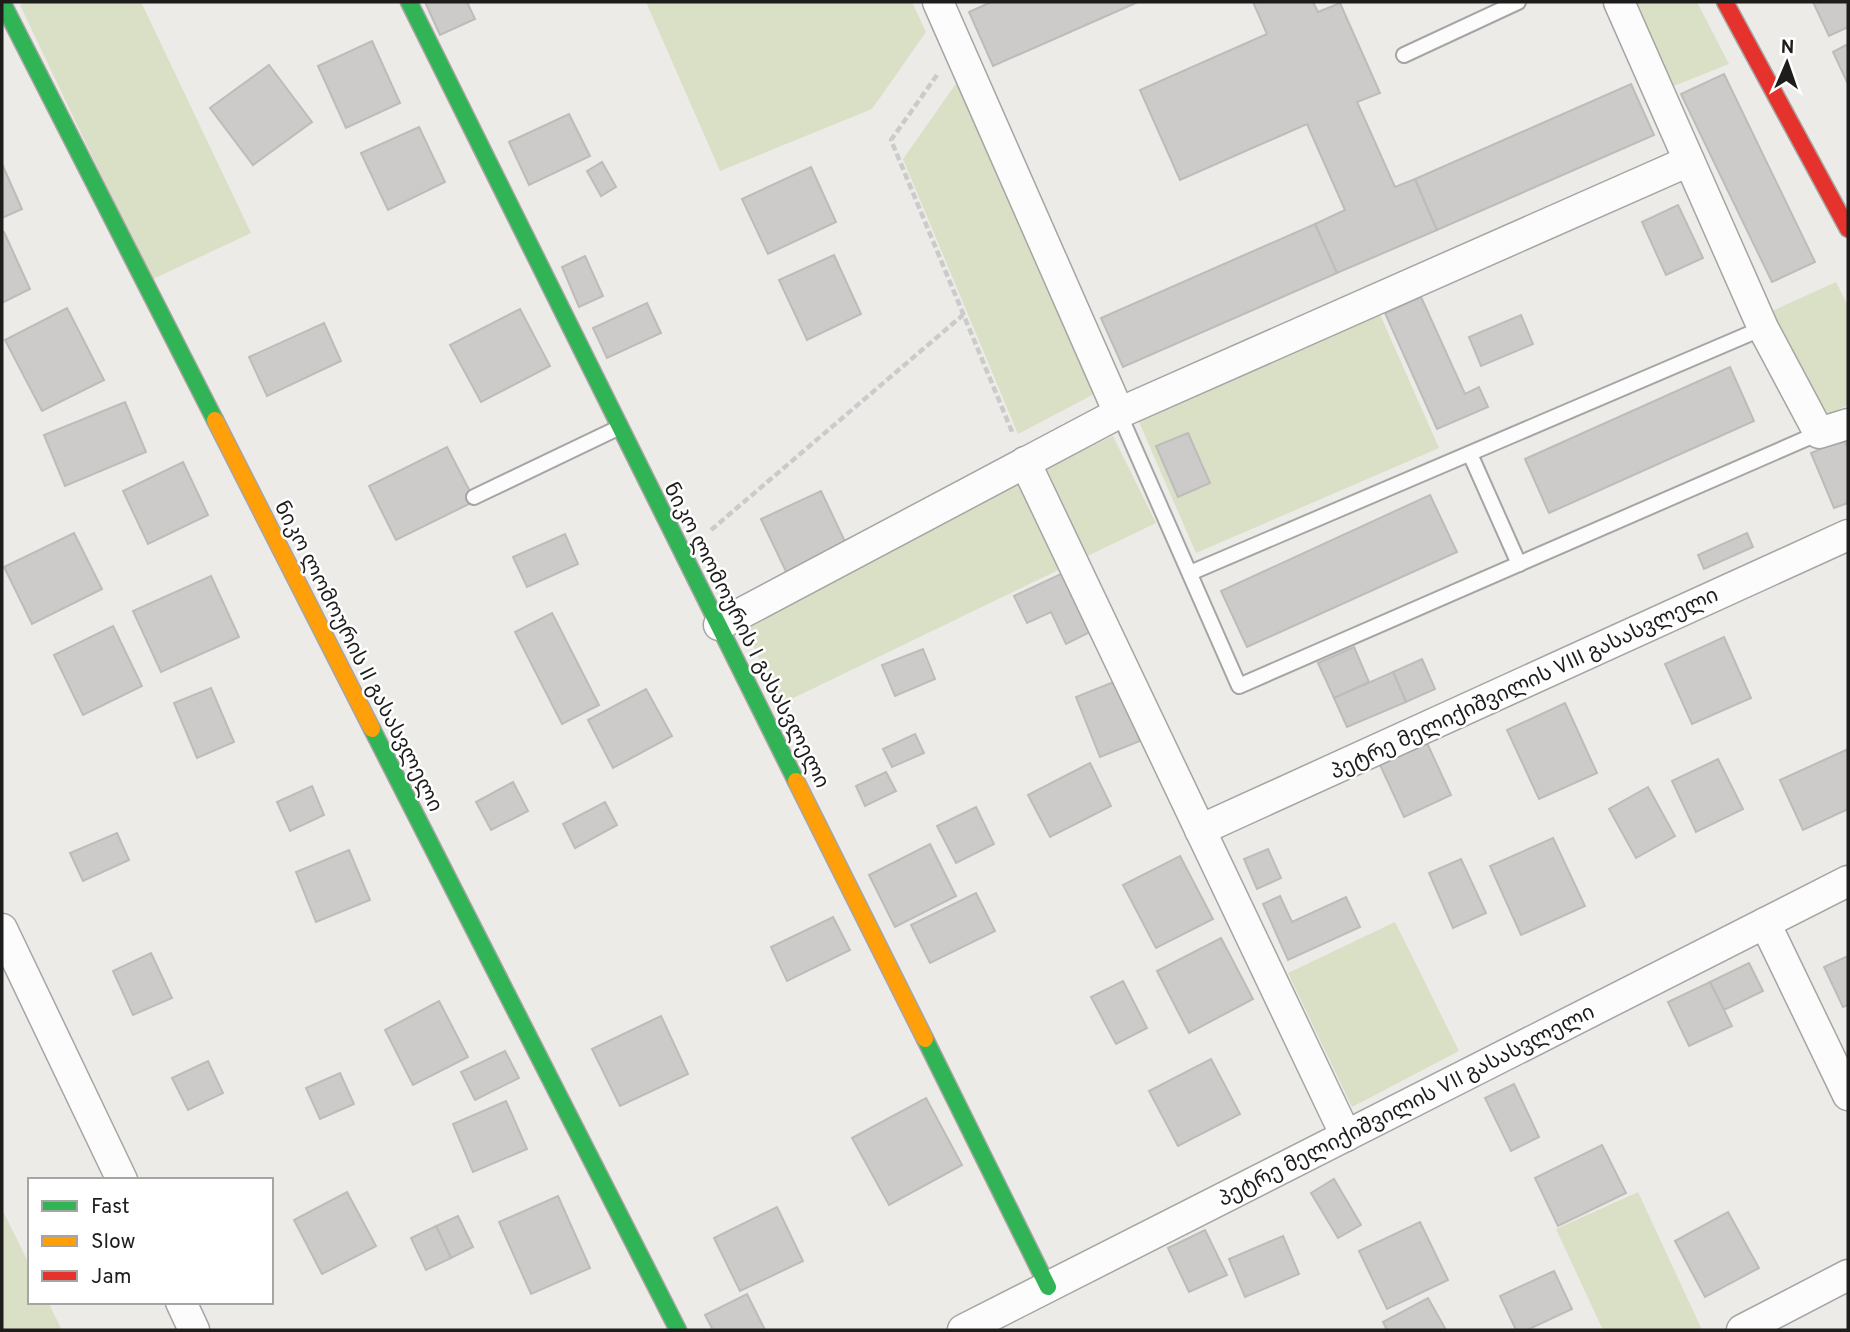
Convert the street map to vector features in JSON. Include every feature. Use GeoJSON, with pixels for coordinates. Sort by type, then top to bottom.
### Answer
{"type":"FeatureCollection","features":[{"type":"Feature","properties":{"kind":"street","name":"ნიკო ლომოურის II გასასვლელი"},"geometry":{"type":"LineString","coordinates":[[2,2],[678,1330]]}},
{"type":"Feature","properties":{"kind":"street","name":"ნიკო ლომოურის I გასასვლელი"},"geometry":{"type":"LineString","coordinates":[[409,2],[1048,1287]]}},
{"type":"Feature","properties":{"kind":"street"},"geometry":{"type":"LineString","coordinates":[[938,2],[1119,412]]}},
{"type":"Feature","properties":{"kind":"street"},"geometry":{"type":"LineString","coordinates":[[1619,2],[1763,328],[1819,433],[1848,424]]}},
{"type":"Feature","properties":{"kind":"street"},"geometry":{"type":"LineString","coordinates":[[1725,2],[1848,229]]}},
{"type":"Feature","properties":{"kind":"street"},"geometry":{"type":"LineString","coordinates":[[719,625],[1119,412],[1689,161]]}},
{"type":"Feature","properties":{"kind":"street"},"geometry":{"type":"LineString","coordinates":[[1025,462],[1346,1136]]}},
{"type":"Feature","properties":{"kind":"street","name":"პეტრე მელიქიშვილის VIII გასასვლელი"},"geometry":{"type":"LineString","coordinates":[[1200,830],[1848,535]]}},
{"type":"Feature","properties":{"kind":"street","name":"პეტრე მელიქიშვილის VII გასასვლელი"},"geometry":{"type":"LineString","coordinates":[[963,1330],[1848,881]]}},
{"type":"Feature","properties":{"kind":"street"},"geometry":{"type":"LineString","coordinates":[[1765,923],[1848,1095]]}},
{"type":"Feature","properties":{"kind":"street"},"geometry":{"type":"LineString","coordinates":[[2,929],[121,1178]]}},
{"type":"Feature","properties":{"kind":"street"},"geometry":{"type":"LineString","coordinates":[[1742,1330],[1848,1275]]}},
{"type":"Feature","properties":{"kind":"street"},"geometry":{"type":"LineString","coordinates":[[181,1304],[194,1330]]}},
{"type":"Feature","properties":{"kind":"lane"},"geometry":{"type":"LineString","coordinates":[[1404,55],[1518,2]]}},
{"type":"Feature","properties":{"kind":"lane"},"geometry":{"type":"LineString","coordinates":[[1189,573],[1763,328]]}},
{"type":"Feature","properties":{"kind":"lane"},"geometry":{"type":"LineString","coordinates":[[1119,412],[1239,686],[1819,433]]}},
{"type":"Feature","properties":{"kind":"lane"},"geometry":{"type":"LineString","coordinates":[[474,497],[620,427]]}},
{"type":"Feature","properties":{"kind":"lane"},"geometry":{"type":"LineString","coordinates":[[1470,454],[1519,564]]}},
{"type":"Feature","properties":{"kind":"path"},"geometry":{"type":"LineString","coordinates":[[958,46],[891,140],[1025,462]]}},
{"type":"Feature","properties":{"kind":"path"},"geometry":{"type":"LineString","coordinates":[[683,554],[963,315]]}},
{"type":"Feature","properties":{"kind":"green space"},"geometry":{"type":"Polygon","coordinates":[[[26,2],[141,2],[251,233],[151,280],[20,5],[26,2]]]}},
{"type":"Feature","properties":{"kind":"green space"},"geometry":{"type":"Polygon","coordinates":[[[646,2],[912,2],[926,32],[872,109],[720,171],[646,2]]]}},
{"type":"Feature","properties":{"kind":"green space"},"geometry":{"type":"Polygon","coordinates":[[[1626,2],[1697,2],[1729,64],[1666,89],[1626,2]]]}},
{"type":"Feature","properties":{"kind":"green space"},"geometry":{"type":"Polygon","coordinates":[[[960,78],[1098,392],[1018,434],[903,159],[960,78]]]}},
{"type":"Feature","properties":{"kind":"green space"},"geometry":{"type":"Polygon","coordinates":[[[1836,282],[1848,306],[1848,405],[1817,419],[1761,316],[1836,282]]]}},
{"type":"Feature","properties":{"kind":"green space"},"geometry":{"type":"Polygon","coordinates":[[[1378,310],[1439,448],[1196,553],[1136,415],[1378,310]]]}},
{"type":"Feature","properties":{"kind":"green space"},"geometry":{"type":"Polygon","coordinates":[[[1113,436],[1156,523],[781,704],[739,616],[1113,436]]]}},
{"type":"Feature","properties":{"kind":"green space"},"geometry":{"type":"Polygon","coordinates":[[[1395,922],[1459,1051],[1352,1107],[1288,973],[1395,922]]]}},
{"type":"Feature","properties":{"kind":"green space"},"geometry":{"type":"Polygon","coordinates":[[[1638,1192],[1702,1330],[1603,1330],[1556,1229],[1638,1192]]]}},
{"type":"Feature","properties":{"kind":"green space"},"geometry":{"type":"Polygon","coordinates":[[[2,1209],[28,1262],[28,1304],[49,1304],[62,1330],[2,1330],[2,1209]]]}},
{"type":"Feature","properties":{"kind":"building"},"geometry":{"type":"Polygon","coordinates":[[[425,2],[467,2],[475,19],[440,35],[425,2]]]}},
{"type":"Feature","properties":{"kind":"building"},"geometry":{"type":"Polygon","coordinates":[[[991,2],[1138,2],[993,66],[969,12],[991,2]]]}},
{"type":"Feature","properties":{"kind":"building"},"geometry":{"type":"Polygon","coordinates":[[[1253,2],[1313,2],[1318,12],[1340,3],[1380,93],[1357,102],[1395,187],[1415,179],[1437,230],[1337,273],[1315,224],[1345,210],[1307,124],[1180,180],[1140,90],[1267,34],[1253,2]]]}},
{"type":"Feature","properties":{"kind":"building"},"geometry":{"type":"Polygon","coordinates":[[[1813,2],[1848,2],[1848,27],[1829,36],[1813,2]]]}},
{"type":"Feature","properties":{"kind":"building"},"geometry":{"type":"Polygon","coordinates":[[[372,41],[400,103],[346,128],[318,66],[372,41]]]}},
{"type":"Feature","properties":{"kind":"building"},"geometry":{"type":"Polygon","coordinates":[[[1848,44],[1848,84],[1833,52],[1848,44]]]}},
{"type":"Feature","properties":{"kind":"building"},"geometry":{"type":"Polygon","coordinates":[[[269,65],[312,122],[253,165],[210,108],[269,65]]]}},
{"type":"Feature","properties":{"kind":"building"},"geometry":{"type":"Polygon","coordinates":[[[1724,74],[1815,262],[1772,282],[1681,94],[1724,74]]]}},
{"type":"Feature","properties":{"kind":"building"},"geometry":{"type":"Polygon","coordinates":[[[1631,84],[1654,135],[1437,230],[1415,179],[1631,84]]]}},
{"type":"Feature","properties":{"kind":"building"},"geometry":{"type":"Polygon","coordinates":[[[569,114],[590,156],[529,185],[509,142],[569,114]]]}},
{"type":"Feature","properties":{"kind":"building"},"geometry":{"type":"Polygon","coordinates":[[[419,127],[445,182],[388,210],[361,153],[419,127]]]}},
{"type":"Feature","properties":{"kind":"building"},"geometry":{"type":"Polygon","coordinates":[[[602,162],[616,187],[601,196],[587,171],[602,162]]]}},
{"type":"Feature","properties":{"kind":"building"},"geometry":{"type":"Polygon","coordinates":[[[2,164],[22,209],[2,218],[2,164]]]}},
{"type":"Feature","properties":{"kind":"building"},"geometry":{"type":"Polygon","coordinates":[[[811,167],[836,222],[768,254],[742,199],[811,167]]]}},
{"type":"Feature","properties":{"kind":"building"},"geometry":{"type":"Polygon","coordinates":[[[1678,205],[1703,258],[1666,275],[1642,222],[1678,205]]]}},
{"type":"Feature","properties":{"kind":"building"},"geometry":{"type":"Polygon","coordinates":[[[1315,224],[1337,273],[1123,367],[1101,318],[1315,224]]]}},
{"type":"Feature","properties":{"kind":"building"},"geometry":{"type":"Polygon","coordinates":[[[4,232],[30,289],[2,303],[2,233],[4,232]]]}},
{"type":"Feature","properties":{"kind":"building"},"geometry":{"type":"Polygon","coordinates":[[[834,255],[861,314],[807,340],[779,280],[834,255]]]}},
{"type":"Feature","properties":{"kind":"building"},"geometry":{"type":"Polygon","coordinates":[[[585,256],[603,296],[579,307],[562,267],[585,256]]]}},
{"type":"Feature","properties":{"kind":"building"},"geometry":{"type":"Polygon","coordinates":[[[1421,297],[1465,394],[1479,387],[1488,407],[1437,429],[1385,313],[1421,297]]]}},
{"type":"Feature","properties":{"kind":"building"},"geometry":{"type":"Polygon","coordinates":[[[647,303],[661,333],[607,358],[593,328],[647,303]]]}},
{"type":"Feature","properties":{"kind":"building"},"geometry":{"type":"Polygon","coordinates":[[[67,308],[104,380],[42,411],[5,340],[67,308]]]}},
{"type":"Feature","properties":{"kind":"building"},"geometry":{"type":"Polygon","coordinates":[[[520,309],[550,366],[481,402],[450,345],[520,309]]]}},
{"type":"Feature","properties":{"kind":"building"},"geometry":{"type":"Polygon","coordinates":[[[1521,315],[1533,344],[1481,366],[1469,337],[1521,315]]]}},
{"type":"Feature","properties":{"kind":"building"},"geometry":{"type":"Polygon","coordinates":[[[324,323],[341,361],[267,396],[249,357],[324,323]]]}},
{"type":"Feature","properties":{"kind":"building"},"geometry":{"type":"Polygon","coordinates":[[[1730,367],[1754,421],[1549,513],[1525,459],[1730,367]]]}},
{"type":"Feature","properties":{"kind":"building"},"geometry":{"type":"Polygon","coordinates":[[[125,402],[146,452],[65,486],[44,435],[125,402]]]}},
{"type":"Feature","properties":{"kind":"building"},"geometry":{"type":"Polygon","coordinates":[[[1188,433],[1210,483],[1178,497],[1156,446],[1188,433]]]}},
{"type":"Feature","properties":{"kind":"building"},"geometry":{"type":"Polygon","coordinates":[[[1844,439],[1848,449],[1848,503],[1834,508],[1811,453],[1844,439]]]}},
{"type":"Feature","properties":{"kind":"building"},"geometry":{"type":"Polygon","coordinates":[[[447,447],[475,501],[396,540],[369,486],[447,447]]]}},
{"type":"Feature","properties":{"kind":"building"},"geometry":{"type":"Polygon","coordinates":[[[183,462],[208,515],[148,544],[123,491],[183,462]]]}},
{"type":"Feature","properties":{"kind":"building"},"geometry":{"type":"Polygon","coordinates":[[[821,491],[850,552],[790,580],[761,519],[821,491]]]}},
{"type":"Feature","properties":{"kind":"building"},"geometry":{"type":"Polygon","coordinates":[[[1430,495],[1457,552],[1247,647],[1221,591],[1430,495]]]}},
{"type":"Feature","properties":{"kind":"building"},"geometry":{"type":"Polygon","coordinates":[[[74,533],[102,589],[32,624],[4,567],[74,533]]]}},
{"type":"Feature","properties":{"kind":"building"},"geometry":{"type":"Polygon","coordinates":[[[1747,533],[1753,547],[1704,569],[1698,555],[1747,533]]]}},
{"type":"Feature","properties":{"kind":"building"},"geometry":{"type":"Polygon","coordinates":[[[565,534],[578,564],[527,587],[513,557],[565,534]]]}},
{"type":"Feature","properties":{"kind":"building"},"geometry":{"type":"Polygon","coordinates":[[[1063,573],[1090,632],[1066,644],[1051,612],[1027,623],[1014,596],[1063,573]]]}},
{"type":"Feature","properties":{"kind":"building"},"geometry":{"type":"Polygon","coordinates":[[[211,576],[239,637],[161,672],[133,611],[211,576]]]}},
{"type":"Feature","properties":{"kind":"building"},"geometry":{"type":"Polygon","coordinates":[[[552,613],[599,705],[562,724],[515,632],[552,613]]]}},
{"type":"Feature","properties":{"kind":"building"},"geometry":{"type":"Polygon","coordinates":[[[113,626],[142,686],[83,715],[54,655],[113,626]]]}},
{"type":"Feature","properties":{"kind":"building"},"geometry":{"type":"Polygon","coordinates":[[[1724,637],[1751,698],[1692,724],[1665,664],[1724,637]]]}},
{"type":"Feature","properties":{"kind":"building"},"geometry":{"type":"Polygon","coordinates":[[[1354,647],[1369,682],[1334,698],[1318,663],[1354,647]]]}},
{"type":"Feature","properties":{"kind":"building"},"geometry":{"type":"Polygon","coordinates":[[[923,649],[935,679],[895,696],[882,665],[923,649]]]}},
{"type":"Feature","properties":{"kind":"building"},"geometry":{"type":"Polygon","coordinates":[[[1422,659],[1435,689],[1406,702],[1393,672],[1422,659]]]}},
{"type":"Feature","properties":{"kind":"building"},"geometry":{"type":"Polygon","coordinates":[[[1393,672],[1406,702],[1347,727],[1334,698],[1393,672]]]}},
{"type":"Feature","properties":{"kind":"building"},"geometry":{"type":"Polygon","coordinates":[[[1116,681],[1140,741],[1100,757],[1076,697],[1116,681]]]}},
{"type":"Feature","properties":{"kind":"building"},"geometry":{"type":"Polygon","coordinates":[[[211,688],[234,742],[197,758],[174,703],[211,688]]]}},
{"type":"Feature","properties":{"kind":"building"},"geometry":{"type":"Polygon","coordinates":[[[646,689],[672,736],[613,768],[588,720],[646,689]]]}},
{"type":"Feature","properties":{"kind":"building"},"geometry":{"type":"Polygon","coordinates":[[[1565,703],[1597,773],[1539,799],[1507,730],[1565,703]]]}},
{"type":"Feature","properties":{"kind":"building"},"geometry":{"type":"Polygon","coordinates":[[[915,734],[924,753],[892,767],[883,749],[915,734]]]}},
{"type":"Feature","properties":{"kind":"building"},"geometry":{"type":"Polygon","coordinates":[[[1427,743],[1451,795],[1404,817],[1380,765],[1427,743]]]}},
{"type":"Feature","properties":{"kind":"building"},"geometry":{"type":"Polygon","coordinates":[[[1848,749],[1848,809],[1803,830],[1780,780],[1848,749]]]}},
{"type":"Feature","properties":{"kind":"building"},"geometry":{"type":"Polygon","coordinates":[[[1718,759],[1743,809],[1696,832],[1672,781],[1718,759]]]}},
{"type":"Feature","properties":{"kind":"building"},"geometry":{"type":"Polygon","coordinates":[[[1090,763],[1111,806],[1050,837],[1028,795],[1090,763]]]}},
{"type":"Feature","properties":{"kind":"building"},"geometry":{"type":"Polygon","coordinates":[[[886,772],[896,791],[865,806],[856,786],[886,772]]]}},
{"type":"Feature","properties":{"kind":"building"},"geometry":{"type":"Polygon","coordinates":[[[513,782],[528,811],[491,830],[476,802],[513,782]]]}},
{"type":"Feature","properties":{"kind":"building"},"geometry":{"type":"Polygon","coordinates":[[[312,786],[324,815],[290,831],[277,802],[312,786]]]}},
{"type":"Feature","properties":{"kind":"building"},"geometry":{"type":"Polygon","coordinates":[[[1648,787],[1675,836],[1636,858],[1609,809],[1648,787]]]}},
{"type":"Feature","properties":{"kind":"building"},"geometry":{"type":"Polygon","coordinates":[[[605,802],[617,825],[575,848],[563,824],[605,802]]]}},
{"type":"Feature","properties":{"kind":"building"},"geometry":{"type":"Polygon","coordinates":[[[976,807],[994,844],[956,863],[937,826],[976,807]]]}},
{"type":"Feature","properties":{"kind":"building"},"geometry":{"type":"Polygon","coordinates":[[[117,833],[129,860],[83,881],[70,853],[117,833]]]}},
{"type":"Feature","properties":{"kind":"building"},"geometry":{"type":"Polygon","coordinates":[[[1553,838],[1585,906],[1521,935],[1490,866],[1553,838]]]}},
{"type":"Feature","properties":{"kind":"building"},"geometry":{"type":"Polygon","coordinates":[[[930,844],[956,896],[895,927],[869,875],[930,844]]]}},
{"type":"Feature","properties":{"kind":"building"},"geometry":{"type":"Polygon","coordinates":[[[1268,849],[1281,878],[1257,889],[1244,859],[1268,849]]]}},
{"type":"Feature","properties":{"kind":"building"},"geometry":{"type":"Polygon","coordinates":[[[349,850],[370,900],[316,922],[296,872],[349,850]]]}},
{"type":"Feature","properties":{"kind":"building"},"geometry":{"type":"Polygon","coordinates":[[[1180,856],[1213,919],[1156,948],[1123,885],[1180,856]]]}},
{"type":"Feature","properties":{"kind":"building"},"geometry":{"type":"Polygon","coordinates":[[[1461,859],[1486,913],[1453,928],[1429,873],[1461,859]]]}},
{"type":"Feature","properties":{"kind":"building"},"geometry":{"type":"Polygon","coordinates":[[[976,893],[995,931],[930,963],[911,925],[976,893]]]}},
{"type":"Feature","properties":{"kind":"building"},"geometry":{"type":"Polygon","coordinates":[[[1280,896],[1292,922],[1346,897],[1360,927],[1288,960],[1263,904],[1280,896]]]}},
{"type":"Feature","properties":{"kind":"building"},"geometry":{"type":"Polygon","coordinates":[[[833,917],[850,950],[787,981],[771,947],[833,917]]]}},
{"type":"Feature","properties":{"kind":"building"},"geometry":{"type":"Polygon","coordinates":[[[1221,938],[1253,999],[1189,1033],[1157,971],[1221,938]]]}},
{"type":"Feature","properties":{"kind":"building"},"geometry":{"type":"Polygon","coordinates":[[[151,953],[172,998],[133,1015],[113,971],[151,953]]]}},
{"type":"Feature","properties":{"kind":"building"},"geometry":{"type":"Polygon","coordinates":[[[1848,956],[1848,1005],[1843,1007],[1824,967],[1848,956]]]}},
{"type":"Feature","properties":{"kind":"building"},"geometry":{"type":"Polygon","coordinates":[[[1749,963],[1763,991],[1724,1010],[1710,982],[1749,963]]]}},
{"type":"Feature","properties":{"kind":"building"},"geometry":{"type":"Polygon","coordinates":[[[1123,981],[1147,1028],[1116,1044],[1091,997],[1123,981]]]}},
{"type":"Feature","properties":{"kind":"building"},"geometry":{"type":"Polygon","coordinates":[[[1710,982],[1732,1026],[1689,1046],[1668,1002],[1710,982]]]}},
{"type":"Feature","properties":{"kind":"building"},"geometry":{"type":"Polygon","coordinates":[[[439,1001],[468,1057],[413,1085],[385,1030],[439,1001]]]}},
{"type":"Feature","properties":{"kind":"building"},"geometry":{"type":"Polygon","coordinates":[[[661,1016],[688,1074],[620,1106],[592,1049],[661,1016]]]}},
{"type":"Feature","properties":{"kind":"building"},"geometry":{"type":"Polygon","coordinates":[[[505,1051],[519,1078],[475,1100],[461,1072],[505,1051]]]}},
{"type":"Feature","properties":{"kind":"building"},"geometry":{"type":"Polygon","coordinates":[[[1211,1059],[1240,1114],[1178,1146],[1149,1091],[1211,1059]]]}},
{"type":"Feature","properties":{"kind":"building"},"geometry":{"type":"Polygon","coordinates":[[[208,1061],[223,1093],[188,1110],[172,1078],[208,1061]]]}},
{"type":"Feature","properties":{"kind":"building"},"geometry":{"type":"Polygon","coordinates":[[[340,1073],[354,1104],[320,1119],[306,1088],[340,1073]]]}},
{"type":"Feature","properties":{"kind":"building"},"geometry":{"type":"Polygon","coordinates":[[[1514,1084],[1539,1137],[1511,1151],[1485,1098],[1514,1084]]]}},
{"type":"Feature","properties":{"kind":"building"},"geometry":{"type":"Polygon","coordinates":[[[926,1098],[962,1165],[889,1205],[852,1138],[926,1098]]]}},
{"type":"Feature","properties":{"kind":"building"},"geometry":{"type":"Polygon","coordinates":[[[506,1101],[527,1149],[473,1172],[453,1124],[506,1101]]]}},
{"type":"Feature","properties":{"kind":"building"},"geometry":{"type":"Polygon","coordinates":[[[1602,1145],[1626,1193],[1558,1226],[1535,1178],[1602,1145]]]}},
{"type":"Feature","properties":{"kind":"building"},"geometry":{"type":"Polygon","coordinates":[[[1334,1179],[1361,1225],[1338,1238],[1311,1193],[1334,1179]]]}},
{"type":"Feature","properties":{"kind":"building"},"geometry":{"type":"Polygon","coordinates":[[[347,1192],[376,1246],[322,1274],[294,1220],[347,1192]]]}},
{"type":"Feature","properties":{"kind":"building"},"geometry":{"type":"Polygon","coordinates":[[[558,1196],[590,1268],[531,1294],[499,1222],[558,1196]]]}},
{"type":"Feature","properties":{"kind":"building"},"geometry":{"type":"Polygon","coordinates":[[[777,1207],[803,1261],[740,1291],[714,1238],[777,1207]]]}},
{"type":"Feature","properties":{"kind":"building"},"geometry":{"type":"Polygon","coordinates":[[[1728,1212],[1759,1268],[1705,1297],[1675,1241],[1728,1212]]]}},
{"type":"Feature","properties":{"kind":"building"},"geometry":{"type":"Polygon","coordinates":[[[458,1216],[473,1247],[451,1258],[436,1226],[458,1216]]]}},
{"type":"Feature","properties":{"kind":"building"},"geometry":{"type":"Polygon","coordinates":[[[1420,1222],[1448,1280],[1387,1309],[1359,1251],[1420,1222]]]}},
{"type":"Feature","properties":{"kind":"building"},"geometry":{"type":"Polygon","coordinates":[[[436,1226],[451,1258],[426,1270],[411,1238],[436,1226]]]}},
{"type":"Feature","properties":{"kind":"building"},"geometry":{"type":"Polygon","coordinates":[[[1205,1230],[1227,1275],[1189,1292],[1168,1248],[1205,1230]]]}},
{"type":"Feature","properties":{"kind":"building"},"geometry":{"type":"Polygon","coordinates":[[[1283,1236],[1299,1274],[1245,1297],[1229,1259],[1283,1236]]]}},
{"type":"Feature","properties":{"kind":"building"},"geometry":{"type":"Polygon","coordinates":[[[1554,1271],[1572,1309],[1527,1330],[1516,1330],[1500,1296],[1554,1271]]]}},
{"type":"Feature","properties":{"kind":"building"},"geometry":{"type":"Polygon","coordinates":[[[747,1294],[765,1330],[713,1330],[705,1315],[747,1294]]]}},
{"type":"Feature","properties":{"kind":"building"},"geometry":{"type":"Polygon","coordinates":[[[1428,1298],[1446,1330],[1387,1330],[1383,1322],[1428,1298]]]}},
{"type":"Feature","properties":{"kind":"traffic: fast"},"geometry":{"type":"LineString","coordinates":[[2,2],[215,420]]}},
{"type":"Feature","properties":{"kind":"traffic: fast"},"geometry":{"type":"LineString","coordinates":[[409,2],[796,781]]}},
{"type":"Feature","properties":{"kind":"traffic: fast"},"geometry":{"type":"LineString","coordinates":[[372,729],[678,1330]]}},
{"type":"Feature","properties":{"kind":"traffic: fast"},"geometry":{"type":"LineString","coordinates":[[925,1039],[1048,1287]]}},
{"type":"Feature","properties":{"kind":"traffic: slow"},"geometry":{"type":"LineString","coordinates":[[215,420],[372,729]]}},
{"type":"Feature","properties":{"kind":"traffic: slow"},"geometry":{"type":"LineString","coordinates":[[796,781],[925,1039]]}},
{"type":"Feature","properties":{"kind":"traffic: jam"},"geometry":{"type":"LineString","coordinates":[[1725,2],[1848,229]]}}]}
